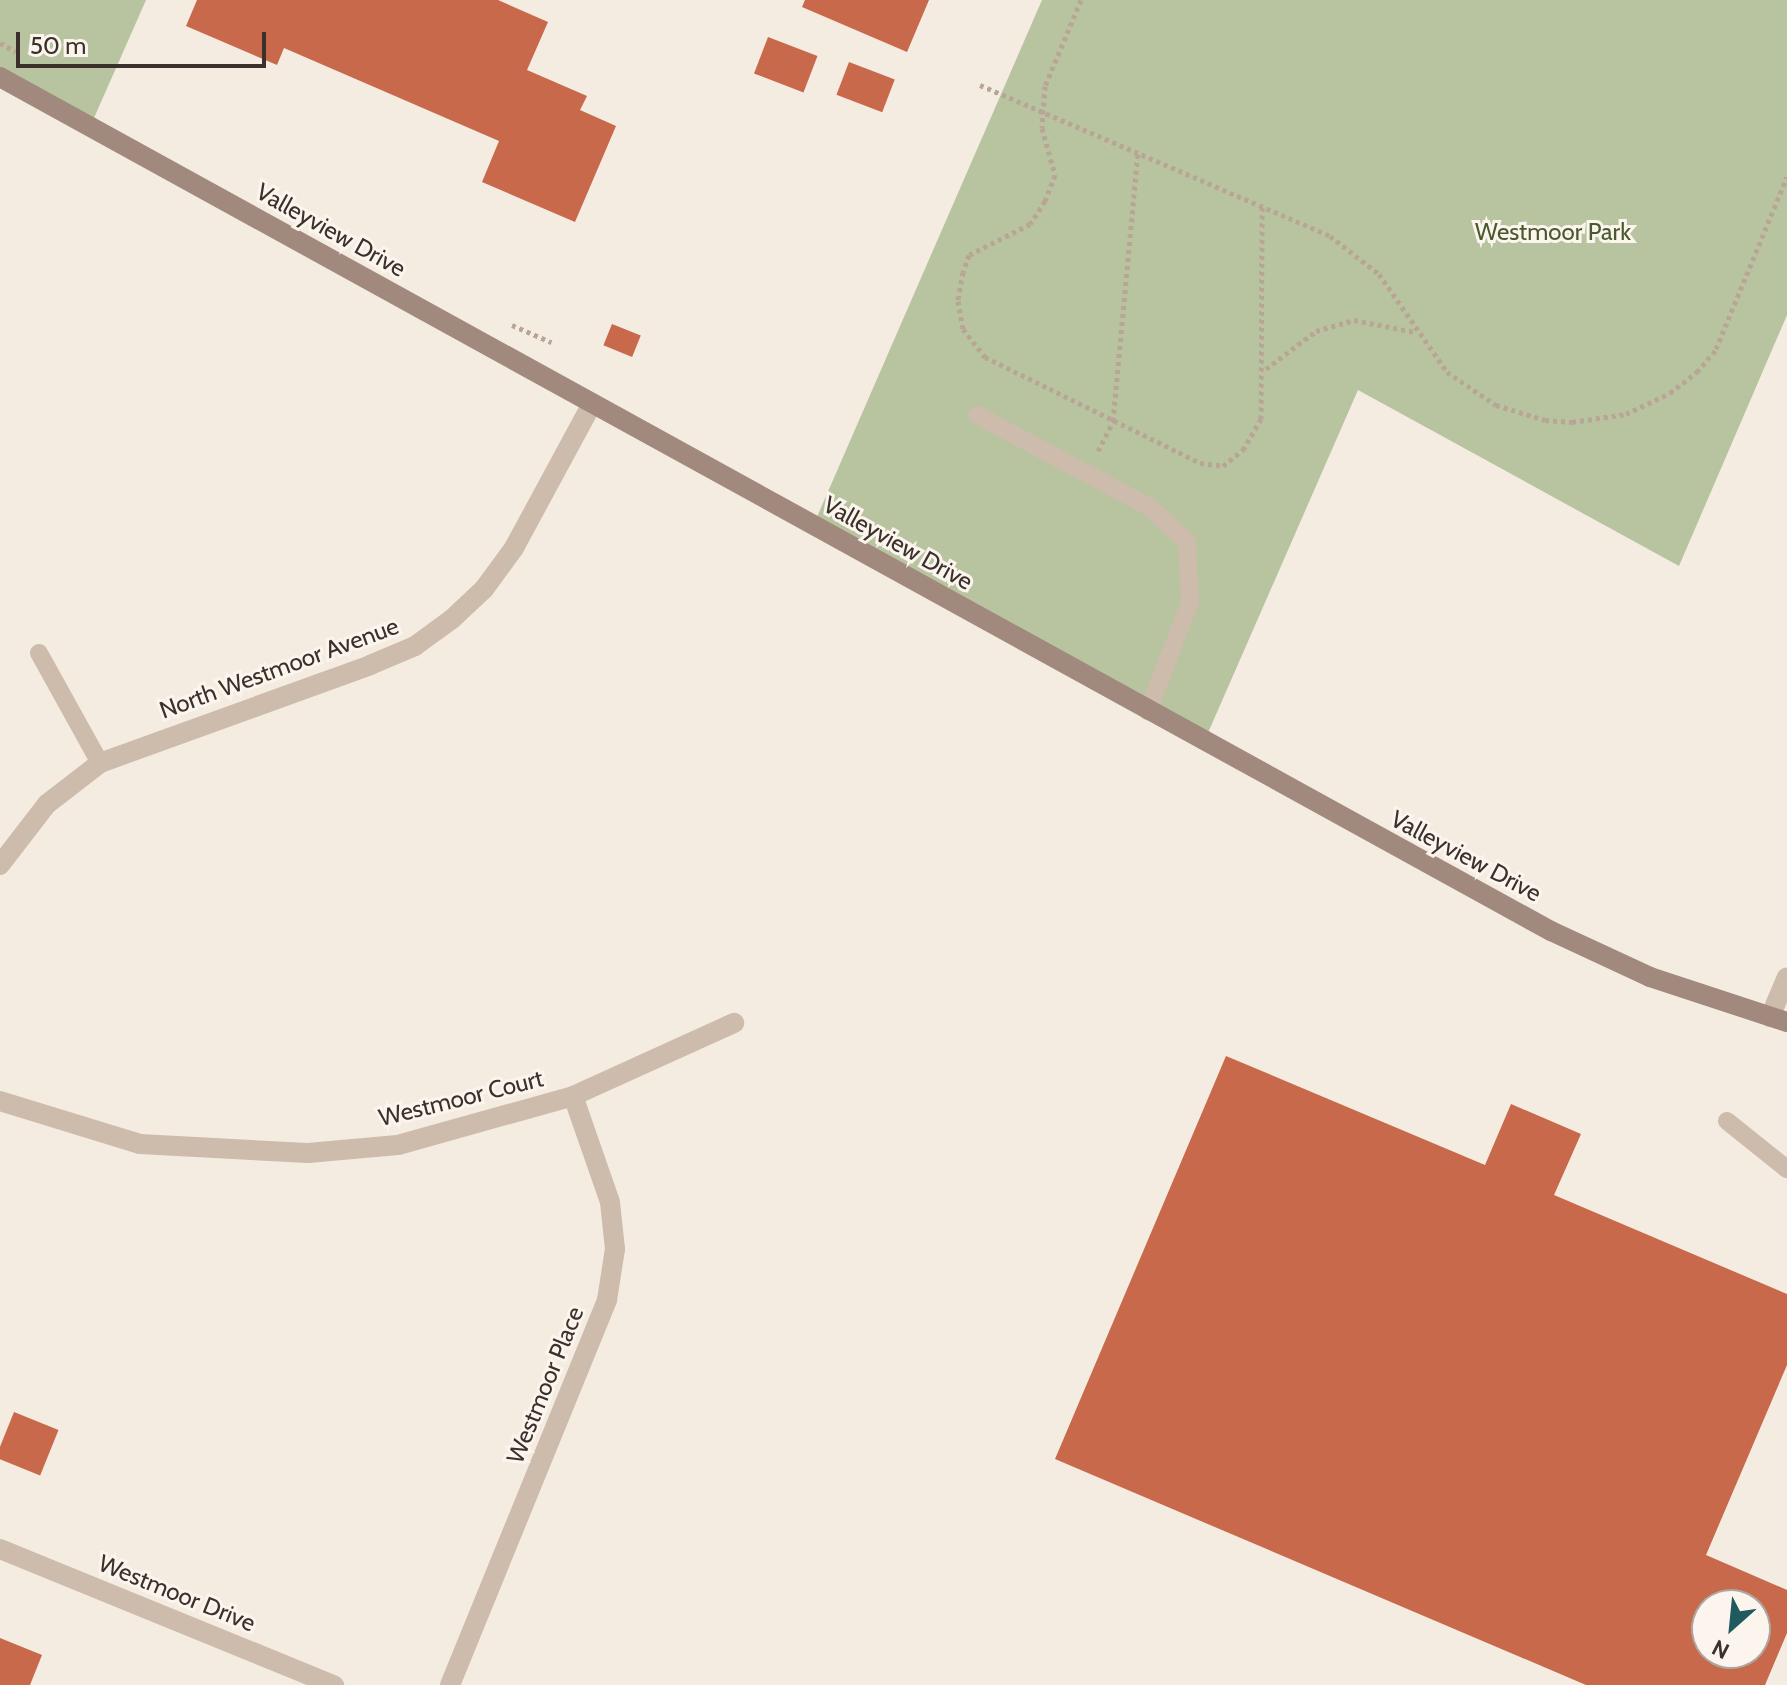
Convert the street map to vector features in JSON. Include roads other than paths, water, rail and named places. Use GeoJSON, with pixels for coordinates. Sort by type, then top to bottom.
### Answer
{"type":"FeatureCollection","features":[{"type":"Feature","properties":{"kind":"street","name":"Valleyview Drive"},"geometry":{"type":"LineString","coordinates":[[0,77],[1551,931],[1650,977],[1779,1019]]}},
{"type":"Feature","properties":{"kind":"street","name":"North Westmoor Avenue"},"geometry":{"type":"LineString","coordinates":[[0,865],[47,804],[100,763],[415,646],[484,589],[514,548],[592,404]]}},
{"type":"Feature","properties":{"kind":"street"},"geometry":{"type":"LineString","coordinates":[[1779,1019],[1787,977]]}},
{"type":"Feature","properties":{"kind":"street","name":"Westmoor Court"},"geometry":{"type":"LineString","coordinates":[[0,1101],[140,1144],[308,1153],[398,1145],[573,1096],[734,1023]]}},
{"type":"Feature","properties":{"kind":"street","name":"Westmoor Place"},"geometry":{"type":"LineString","coordinates":[[450,1685],[607,1300],[615,1249],[610,1202],[573,1096]]}},
{"type":"Feature","properties":{"kind":"street","name":"Westmoor Drive"},"geometry":{"type":"LineString","coordinates":[[0,1549],[334,1685]]}},
{"type":"Feature","properties":{"kind":"lane"},"geometry":{"type":"LineString","coordinates":[[977,415],[1151,508],[1187,542],[1190,602],[1148,711]]}},
{"type":"Feature","properties":{"kind":"lane"},"geometry":{"type":"LineString","coordinates":[[39,653],[100,763]]}},
{"type":"Feature","properties":{"kind":"lane"},"geometry":{"type":"LineString","coordinates":[[1727,1121],[1787,1169]]}},
{"type":"Feature","properties":{"kind":"park label","name":"Westmoor Park"},"geometry":{"type":"Point","coordinates":[1553,232]}}]}
